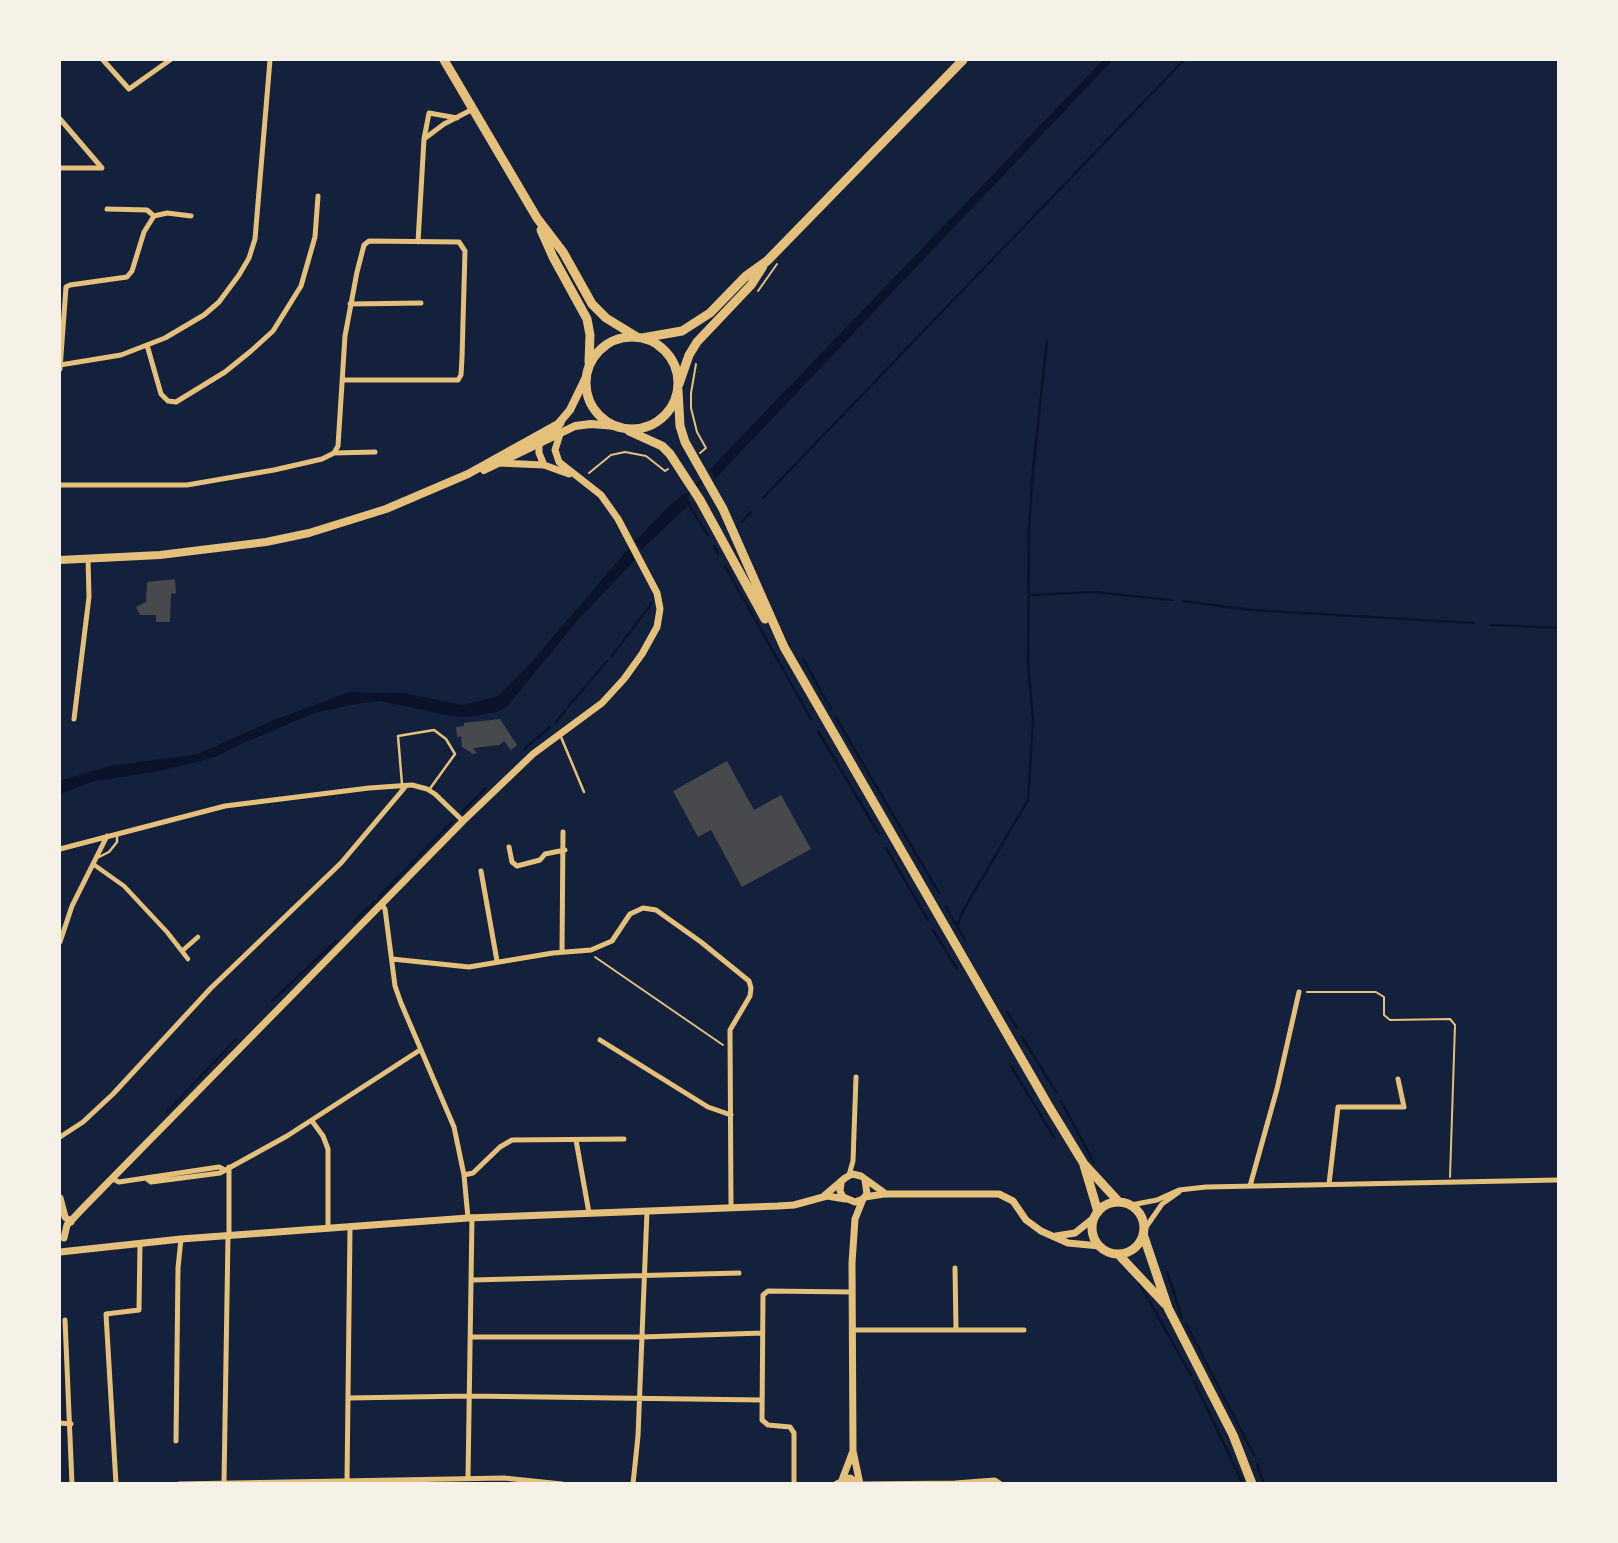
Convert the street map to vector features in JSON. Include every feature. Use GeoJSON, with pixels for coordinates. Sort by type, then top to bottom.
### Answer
{"type":"FeatureCollection","features":[{"type":"Feature","properties":{"kind":"main road"},"geometry":{"type":"LineString","coordinates":[[444,60],[537,218],[563,252],[592,304],[606,318],[639,338],[657,344],[669,355],[676,370],[682,434],[723,509],[780,640]]}},
{"type":"Feature","properties":{"kind":"main road"},"geometry":{"type":"LineString","coordinates":[[468,474],[558,424],[565,416],[595,356],[613,341],[676,333],[694,325],[710,313],[746,276],[767,261],[963,60]]}},
{"type":"Feature","properties":{"kind":"main road"},"geometry":{"type":"LineString","coordinates":[[537,218],[553,257],[587,319],[590,335],[589,367]]}},
{"type":"Feature","properties":{"kind":"main road"},"geometry":{"type":"LineString","coordinates":[[60,559],[221,549],[291,537],[386,509],[581,425],[639,429],[657,422],[671,408],[689,355],[697,341],[751,285],[767,261]]}},
{"type":"Feature","properties":{"kind":"main road"},"geometry":{"type":"LineString","coordinates":[[586,377],[587,394],[594,409],[605,421],[662,446],[687,477],[751,596],[780,640],[1084,1164],[1119,1202]]}},
{"type":"Feature","properties":{"kind":"main road"},"geometry":{"type":"LineString","coordinates":[[1084,1164],[1096,1214],[1093,1235],[1100,1246],[1108,1252],[1118,1254],[1134,1249],[1144,1232]]}},
{"type":"Feature","properties":{"kind":"main road"},"geometry":{"type":"LineString","coordinates":[[1096,1214],[1111,1203],[1119,1202],[1131,1205],[1141,1216],[1168,1308],[1221,1411],[1252,1483]]}},
{"type":"Feature","properties":{"kind":"main road"},"geometry":{"type":"LineString","coordinates":[[1118,1254],[1168,1308]]}},
{"type":"Feature","properties":{"kind":"street"},"geometry":{"type":"LineString","coordinates":[[103,60],[130,89],[170,60]]}},
{"type":"Feature","properties":{"kind":"street"},"geometry":{"type":"LineString","coordinates":[[191,216],[167,212],[154,216],[144,232],[130,275],[70,285],[66,288],[60,366],[121,355],[178,331],[204,315],[228,290],[249,258],[258,215],[270,60]]}},
{"type":"Feature","properties":{"kind":"street"},"geometry":{"type":"LineString","coordinates":[[424,139],[473,108]]}},
{"type":"Feature","properties":{"kind":"street"},"geometry":{"type":"LineString","coordinates":[[418,242],[424,139],[429,113],[457,118]]}},
{"type":"Feature","properties":{"kind":"street"},"geometry":{"type":"LineString","coordinates":[[60,119],[102,168],[60,167]]}},
{"type":"Feature","properties":{"kind":"street"},"geometry":{"type":"LineString","coordinates":[[147,345],[161,394],[168,401],[176,402],[225,372],[251,351],[273,331],[301,285],[315,237],[318,196]]}},
{"type":"Feature","properties":{"kind":"street"},"geometry":{"type":"LineString","coordinates":[[107,209],[148,210],[154,216]]}},
{"type":"Feature","properties":{"kind":"street"},"geometry":{"type":"LineString","coordinates":[[334,453],[338,446],[345,336],[364,245],[369,241],[459,242],[465,251],[461,375],[458,380],[343,380]]}},
{"type":"Feature","properties":{"kind":"street"},"geometry":{"type":"LineString","coordinates":[[350,304],[421,303]]}},
{"type":"Feature","properties":{"kind":"street"},"geometry":{"type":"LineString","coordinates":[[544,465],[538,453],[541,438],[557,429],[565,416]]}},
{"type":"Feature","properties":{"kind":"street"},"geometry":{"type":"LineString","coordinates":[[60,1252],[66,1247],[63,1238],[66,1227],[463,821],[520,766],[612,694],[652,636],[659,618],[659,601],[653,582],[601,495],[557,458],[555,450],[560,434]]}},
{"type":"Feature","properties":{"kind":"street"},"geometry":{"type":"LineString","coordinates":[[60,485],[187,485],[274,470],[322,459],[334,453],[375,452]]}},
{"type":"Feature","properties":{"kind":"street"},"geometry":{"type":"LineString","coordinates":[[498,463],[544,465],[576,476]]}},
{"type":"Feature","properties":{"kind":"street"},"geometry":{"type":"LineString","coordinates":[[74,719],[89,597],[88,558]]}},
{"type":"Feature","properties":{"kind":"street"},"geometry":{"type":"LineString","coordinates":[[60,849],[225,806],[369,788],[404,786],[429,790],[463,821]]}},
{"type":"Feature","properties":{"kind":"street"},"geometry":{"type":"LineString","coordinates":[[60,1137],[83,1122],[113,1094],[211,988],[341,863],[404,786]]}},
{"type":"Feature","properties":{"kind":"street"},"geometry":{"type":"LineString","coordinates":[[562,951],[565,850],[563,832]]}},
{"type":"Feature","properties":{"kind":"street"},"geometry":{"type":"LineString","coordinates":[[60,942],[72,906],[107,836]]}},
{"type":"Feature","properties":{"kind":"street"},"geometry":{"type":"LineString","coordinates":[[509,847],[512,862],[517,866],[540,860],[545,853],[565,850]]}},
{"type":"Feature","properties":{"kind":"street"},"geometry":{"type":"LineString","coordinates":[[94,860],[124,886],[188,959]]}},
{"type":"Feature","properties":{"kind":"street"},"geometry":{"type":"LineString","coordinates":[[481,871],[498,961]]}},
{"type":"Feature","properties":{"kind":"street"},"geometry":{"type":"LineString","coordinates":[[382,905],[385,909],[398,995],[450,1116],[464,1175],[470,1218],[472,1280],[468,1478]]}},
{"type":"Feature","properties":{"kind":"street"},"geometry":{"type":"LineString","coordinates":[[392,959],[469,967],[562,951],[584,951],[612,942],[630,914],[636,910],[650,908],[701,942],[749,981],[751,988],[750,996],[730,1030],[731,1207]]}},
{"type":"Feature","properties":{"kind":"street"},"geometry":{"type":"LineString","coordinates":[[182,951],[198,937]]}},
{"type":"Feature","properties":{"kind":"street"},"geometry":{"type":"LineString","coordinates":[[1250,1186],[1277,1089],[1299,992]]}},
{"type":"Feature","properties":{"kind":"street"},"geometry":{"type":"LineString","coordinates":[[600,1040],[708,1107],[731,1115]]}},
{"type":"Feature","properties":{"kind":"street"},"geometry":{"type":"LineString","coordinates":[[113,1179],[116,1182],[147,1179],[170,1173],[226,1168],[312,1121],[420,1050]]}},
{"type":"Feature","properties":{"kind":"street"},"geometry":{"type":"LineString","coordinates":[[855,1219],[840,1191],[853,1161],[856,1077]]}},
{"type":"Feature","properties":{"kind":"street"},"geometry":{"type":"LineString","coordinates":[[1329,1184],[1338,1107],[1404,1107],[1398,1079]]}},
{"type":"Feature","properties":{"kind":"street"},"geometry":{"type":"LineString","coordinates":[[312,1121],[323,1136],[328,1149],[328,1229]]}},
{"type":"Feature","properties":{"kind":"street"},"geometry":{"type":"LineString","coordinates":[[464,1175],[473,1173],[500,1147],[512,1140],[624,1139]]}},
{"type":"Feature","properties":{"kind":"street"},"geometry":{"type":"LineString","coordinates":[[576,1140],[589,1213]]}},
{"type":"Feature","properties":{"kind":"street"},"geometry":{"type":"LineString","coordinates":[[853,1161],[868,1186],[855,1219],[852,1292],[853,1451],[864,1483]]}},
{"type":"Feature","properties":{"kind":"street"},"geometry":{"type":"LineString","coordinates":[[224,1483],[229,1236],[226,1168]]}},
{"type":"Feature","properties":{"kind":"street"},"geometry":{"type":"LineString","coordinates":[[824,1196],[845,1178],[862,1177],[887,1194]]}},
{"type":"Feature","properties":{"kind":"street"},"geometry":{"type":"LineString","coordinates":[[1131,1205],[1157,1200],[1185,1189],[1559,1180]]}},
{"type":"Feature","properties":{"kind":"street"},"geometry":{"type":"LineString","coordinates":[[1144,1232],[1162,1203],[1185,1189]]}},
{"type":"Feature","properties":{"kind":"street"},"geometry":{"type":"LineString","coordinates":[[60,1252],[140,1243],[470,1218],[788,1206],[832,1195],[855,1202],[887,1194],[999,1194],[1013,1201],[1033,1226],[1068,1243],[1100,1246]]}},
{"type":"Feature","properties":{"kind":"street"},"geometry":{"type":"LineString","coordinates":[[60,1198],[65,1217],[71,1222]]}},
{"type":"Feature","properties":{"kind":"street"},"geometry":{"type":"LineString","coordinates":[[633,1483],[640,1398],[647,1211]]}},
{"type":"Feature","properties":{"kind":"street"},"geometry":{"type":"LineString","coordinates":[[1055,1237],[1075,1233],[1096,1214]]}},
{"type":"Feature","properties":{"kind":"street"},"geometry":{"type":"LineString","coordinates":[[60,1230],[71,1222]]}},
{"type":"Feature","properties":{"kind":"street"},"geometry":{"type":"LineString","coordinates":[[347,1481],[350,1228]]}},
{"type":"Feature","properties":{"kind":"street"},"geometry":{"type":"LineString","coordinates":[[63,1238],[82,1248]]}},
{"type":"Feature","properties":{"kind":"street"},"geometry":{"type":"LineString","coordinates":[[176,1441],[178,1268],[181,1240]]}},
{"type":"Feature","properties":{"kind":"street"},"geometry":{"type":"LineString","coordinates":[[116,1483],[106,1314],[139,1310],[140,1243]]}},
{"type":"Feature","properties":{"kind":"street"},"geometry":{"type":"LineString","coordinates":[[955,1268],[956,1329]]}},
{"type":"Feature","properties":{"kind":"street"},"geometry":{"type":"LineString","coordinates":[[472,1280],[739,1273]]}},
{"type":"Feature","properties":{"kind":"street"},"geometry":{"type":"LineString","coordinates":[[794,1483],[794,1433],[790,1427],[784,1425],[764,1424],[764,1295],[768,1291],[852,1292]]}},
{"type":"Feature","properties":{"kind":"street"},"geometry":{"type":"LineString","coordinates":[[65,1320],[72,1483]]}},
{"type":"Feature","properties":{"kind":"street"},"geometry":{"type":"LineString","coordinates":[[854,1330],[1024,1331]]}},
{"type":"Feature","properties":{"kind":"street"},"geometry":{"type":"LineString","coordinates":[[471,1337],[642,1337],[762,1333]]}},
{"type":"Feature","properties":{"kind":"street"},"geometry":{"type":"LineString","coordinates":[[348,1398],[469,1396],[762,1400]]}},
{"type":"Feature","properties":{"kind":"street"},"geometry":{"type":"LineString","coordinates":[[60,1423],[71,1424]]}},
{"type":"Feature","properties":{"kind":"street"},"geometry":{"type":"LineString","coordinates":[[839,1482],[853,1451]]}},
{"type":"Feature","properties":{"kind":"street"},"geometry":{"type":"LineString","coordinates":[[178,1483],[413,1482],[468,1478],[522,1478],[562,1483]]}},
{"type":"Feature","properties":{"kind":"street"},"geometry":{"type":"LineString","coordinates":[[839,1482],[849,1478],[864,1483],[995,1480],[1001,1483]]}},
{"type":"Feature","properties":{"kind":"lane"},"geometry":{"type":"LineString","coordinates":[[404,786],[398,736],[434,730],[446,739],[455,754],[429,790]]}},
{"type":"Feature","properties":{"kind":"lane"},"geometry":{"type":"LineString","coordinates":[[560,733],[584,792]]}},
{"type":"Feature","properties":{"kind":"lane"},"geometry":{"type":"LineString","coordinates":[[94,860],[109,852],[117,842],[117,834]]}},
{"type":"Feature","properties":{"kind":"path"},"geometry":{"type":"LineString","coordinates":[[693,373],[693,422],[706,448],[698,454]]}},
{"type":"Feature","properties":{"kind":"path"},"geometry":{"type":"LineString","coordinates":[[588,474],[611,455],[625,452],[646,456],[665,471],[669,469]]}},
{"type":"Feature","properties":{"kind":"path"},"geometry":{"type":"LineString","coordinates":[[591,957],[602,961],[727,1048]]}},
{"type":"Feature","properties":{"kind":"path"},"geometry":{"type":"LineString","coordinates":[[1299,992],[1376,992],[1384,997],[1384,1015],[1390,1020],[1450,1019],[1455,1025],[1450,1181]]}},
{"type":"Feature","properties":{"kind":"water"},"geometry":{"type":"Polygon","coordinates":[[[1103,60],[1113,60],[715,479],[710,469],[1103,60]]]}},
{"type":"Feature","properties":{"kind":"water"},"geometry":{"type":"Polygon","coordinates":[[[685,493],[691,503],[641,550],[635,541],[685,493]]]}},
{"type":"Feature","properties":{"kind":"water"},"geometry":{"type":"Polygon","coordinates":[[[629,548],[635,560],[577,621],[506,708],[497,712],[469,717],[451,716],[380,701],[362,703],[314,713],[220,755],[197,762],[95,781],[60,794],[60,781],[109,766],[198,754],[274,720],[349,692],[403,693],[463,705],[498,696],[527,667],[629,548]]]}},
{"type":"Feature","properties":{"kind":"building"},"geometry":{"type":"Polygon","coordinates":[[[175,579],[176,593],[171,594],[170,622],[156,622],[156,615],[140,615],[136,607],[146,602],[147,582],[175,579]]]}},
{"type":"Feature","properties":{"kind":"building"},"geometry":{"type":"Polygon","coordinates":[[[500,719],[517,745],[511,750],[504,741],[499,745],[473,748],[477,753],[473,754],[462,747],[461,736],[457,737],[456,727],[464,726],[464,723],[500,719]]]}},
{"type":"Feature","properties":{"kind":"building"},"geometry":{"type":"Polygon","coordinates":[[[727,761],[754,810],[781,795],[811,849],[742,887],[711,830],[698,837],[673,791],[727,761]]]}},
{"type":"Feature","properties":{"kind":"waterway"},"geometry":{"type":"LineString","coordinates":[[763,498],[1184,60]]}},
{"type":"Feature","properties":{"kind":"waterway"},"geometry":{"type":"LineString","coordinates":[[957,926],[963,911],[1028,800],[1033,720],[1028,663],[1029,529],[1047,341]]}},
{"type":"Feature","properties":{"kind":"waterway"},"geometry":{"type":"LineString","coordinates":[[685,498],[702,480]]}},
{"type":"Feature","properties":{"kind":"waterway"},"geometry":{"type":"LineString","coordinates":[[687,502],[708,535]]}},
{"type":"Feature","properties":{"kind":"waterway"},"geometry":{"type":"LineString","coordinates":[[742,522],[751,512]]}},
{"type":"Feature","properties":{"kind":"waterway"},"geometry":{"type":"LineString","coordinates":[[714,546],[718,554]]}},
{"type":"Feature","properties":{"kind":"waterway"},"geometry":{"type":"LineString","coordinates":[[725,566],[811,719]]}},
{"type":"Feature","properties":{"kind":"waterway"},"geometry":{"type":"LineString","coordinates":[[1029,595],[1093,592],[1172,600]]}},
{"type":"Feature","properties":{"kind":"waterway"},"geometry":{"type":"LineString","coordinates":[[1183,601],[1251,610],[1474,623]]}},
{"type":"Feature","properties":{"kind":"waterway"},"geometry":{"type":"LineString","coordinates":[[611,657],[652,603]]}},
{"type":"Feature","properties":{"kind":"waterway"},"geometry":{"type":"LineString","coordinates":[[1491,625],[1558,628]]}},
{"type":"Feature","properties":{"kind":"waterway"},"geometry":{"type":"LineString","coordinates":[[803,659],[831,709]]}},
{"type":"Feature","properties":{"kind":"waterway"},"geometry":{"type":"LineString","coordinates":[[568,707],[607,661]]}},
{"type":"Feature","properties":{"kind":"waterway"},"geometry":{"type":"LineString","coordinates":[[556,722],[565,711]]}},
{"type":"Feature","properties":{"kind":"waterway"},"geometry":{"type":"LineString","coordinates":[[836,718],[939,893]]}},
{"type":"Feature","properties":{"kind":"waterway"},"geometry":{"type":"LineString","coordinates":[[524,749],[550,727]]}},
{"type":"Feature","properties":{"kind":"waterway"},"geometry":{"type":"LineString","coordinates":[[818,731],[879,834]]}},
{"type":"Feature","properties":{"kind":"waterway"},"geometry":{"type":"LineString","coordinates":[[462,812],[486,788]]}},
{"type":"Feature","properties":{"kind":"waterway"},"geometry":{"type":"LineString","coordinates":[[378,898],[454,820]]}},
{"type":"Feature","properties":{"kind":"waterway"},"geometry":{"type":"LineString","coordinates":[[886,848],[928,920]]}},
{"type":"Feature","properties":{"kind":"waterway"},"geometry":{"type":"LineString","coordinates":[[354,922],[375,901]]}},
{"type":"Feature","properties":{"kind":"waterway"},"geometry":{"type":"LineString","coordinates":[[946,907],[965,940]]}},
{"type":"Feature","properties":{"kind":"waterway"},"geometry":{"type":"LineString","coordinates":[[933,930],[957,969]]}},
{"type":"Feature","properties":{"kind":"waterway"},"geometry":{"type":"LineString","coordinates":[[272,1001],[336,941]]}},
{"type":"Feature","properties":{"kind":"waterway"},"geometry":{"type":"LineString","coordinates":[[1007,1012],[1017,1028]]}},
{"type":"Feature","properties":{"kind":"waterway"},"geometry":{"type":"LineString","coordinates":[[1022,1037],[1056,1092]]}},
{"type":"Feature","properties":{"kind":"waterway"},"geometry":{"type":"LineString","coordinates":[[166,1113],[236,1039]]}},
{"type":"Feature","properties":{"kind":"waterway"},"geometry":{"type":"LineString","coordinates":[[1011,1066],[1054,1137]]}},
{"type":"Feature","properties":{"kind":"waterway"},"geometry":{"type":"LineString","coordinates":[[1061,1101],[1094,1163]]}},
{"type":"Feature","properties":{"kind":"waterway"},"geometry":{"type":"LineString","coordinates":[[1167,1272],[1182,1318]]}},
{"type":"Feature","properties":{"kind":"waterway"},"geometry":{"type":"LineString","coordinates":[[1139,1283],[1191,1375]]}},
{"type":"Feature","properties":{"kind":"waterway"},"geometry":{"type":"LineString","coordinates":[[1186,1324],[1254,1455]]}},
{"type":"Feature","properties":{"kind":"waterway"},"geometry":{"type":"LineString","coordinates":[[1194,1381],[1243,1484]]}},
{"type":"Feature","properties":{"kind":"waterway"},"geometry":{"type":"LineString","coordinates":[[1257,1464],[1264,1484]]}}]}
